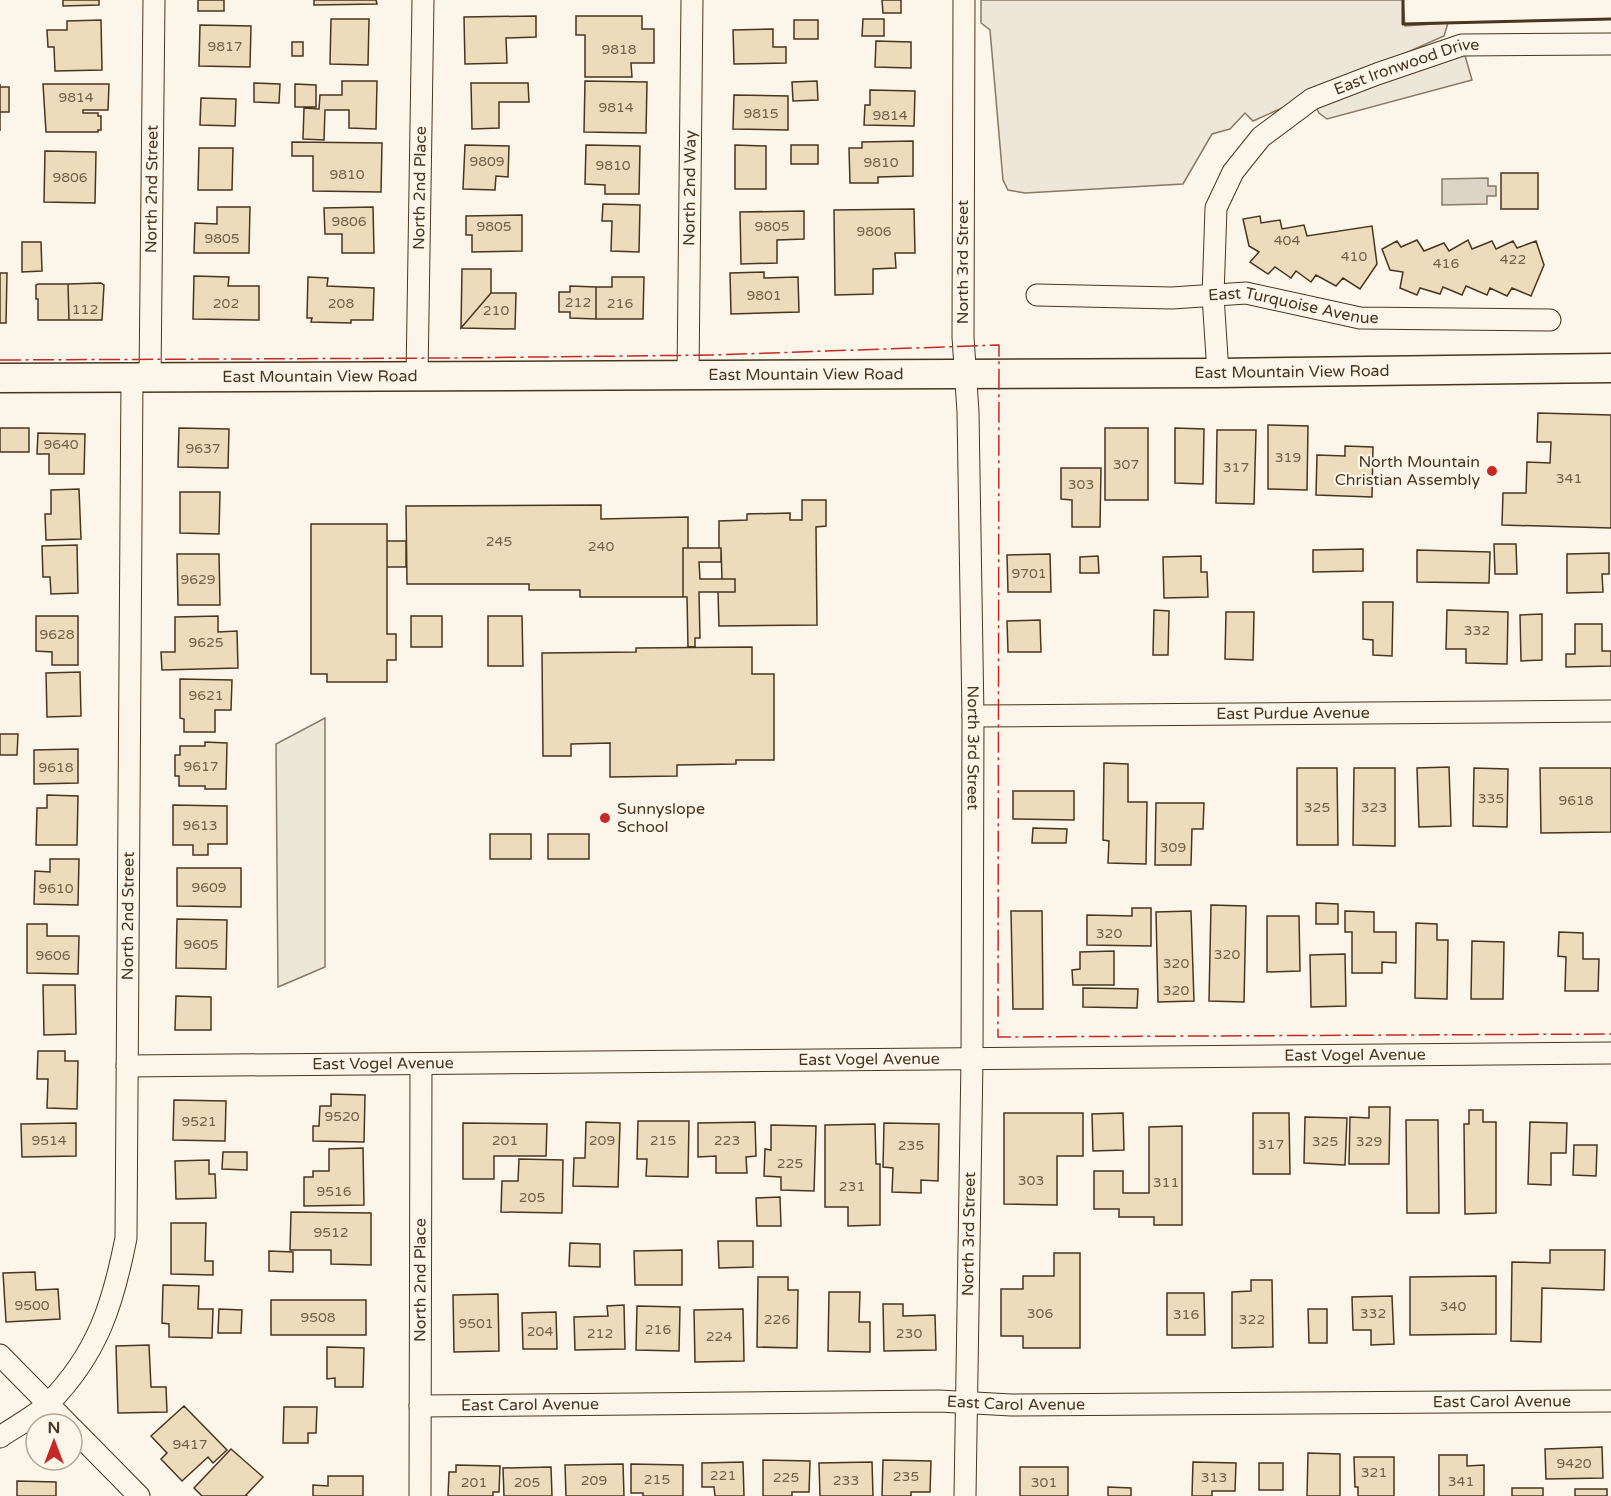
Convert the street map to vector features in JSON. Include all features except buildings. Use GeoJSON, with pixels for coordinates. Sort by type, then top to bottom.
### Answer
{"type":"FeatureCollection","features":[{"type":"Feature","properties":{"kind":"street","name":"North 2nd Street"},"geometry":{"type":"LineString","coordinates":[[48,1404],[92,1348],[107,1314],[126,1238],[127,1066],[141,378],[154,0]]}},
{"type":"Feature","properties":{"kind":"street","name":"North 2nd Place"},"geometry":{"type":"LineString","coordinates":[[417,377],[423,0]]}},
{"type":"Feature","properties":{"kind":"street","name":"North 2nd Way"},"geometry":{"type":"LineString","coordinates":[[688,376],[692,0]]}},
{"type":"Feature","properties":{"kind":"street","name":"North 3rd Street"},"geometry":{"type":"LineString","coordinates":[[964,0],[963,337],[968,412],[973,716],[972,1060],[965,1496]]}},
{"type":"Feature","properties":{"kind":"street","name":"East Ironwood Drive"},"geometry":{"type":"LineString","coordinates":[[1218,373],[1213,296],[1216,208],[1233,172],[1260,137],[1312,99],[1462,45],[1611,44]]}},
{"type":"Feature","properties":{"kind":"street","name":"East Turquoise Avenue"},"geometry":{"type":"LineString","coordinates":[[1037,295],[1172,298],[1246,293],[1360,318],[1550,320]]}},
{"type":"Feature","properties":{"kind":"street","name":"East Mountain View Road"},"geometry":{"type":"LineString","coordinates":[[0,378],[1218,373],[1611,368]]}},
{"type":"Feature","properties":{"kind":"street","name":"East Purdue Avenue"},"geometry":{"type":"LineString","coordinates":[[973,716],[1611,711]]}},
{"type":"Feature","properties":{"kind":"street","name":"East Vogel Avenue"},"geometry":{"type":"LineString","coordinates":[[127,1066],[1611,1053]]}},
{"type":"Feature","properties":{"kind":"street","name":"North 2nd Place"},"geometry":{"type":"LineString","coordinates":[[420,1496],[422,1064]]}},
{"type":"Feature","properties":{"kind":"street"},"geometry":{"type":"LineString","coordinates":[[0,1355],[56,1412]]}},
{"type":"Feature","properties":{"kind":"street","name":"East Carol Avenue"},"geometry":{"type":"LineString","coordinates":[[420,1406],[1611,1401]]}},
{"type":"Feature","properties":{"kind":"street"},"geometry":{"type":"LineString","coordinates":[[0,1437],[48,1404]]}},
{"type":"Feature","properties":{"kind":"street"},"geometry":{"type":"LineString","coordinates":[[84,1440],[139,1496]]}},
{"type":"Feature","properties":{"kind":"shaded area"},"geometry":{"type":"Polygon","coordinates":[[[981,0],[1403,0],[1405,26],[1448,23],[1444,36],[1253,121],[1245,113],[1230,129],[1212,134],[1183,184],[1025,193],[1008,190],[1003,180],[990,30],[981,23],[981,0]]]}},
{"type":"Feature","properties":{"kind":"shaded area"},"geometry":{"type":"Polygon","coordinates":[[[1462,45],[1472,80],[1327,119],[1319,113],[1312,99],[1462,45]]]}},
{"type":"Feature","properties":{"kind":"shaded area"},"geometry":{"type":"Polygon","coordinates":[[[1488,178],[1488,186],[1496,186],[1496,196],[1487,196],[1487,204],[1442,205],[1442,179],[1488,178]]]}},
{"type":"Feature","properties":{"kind":"shaded area"},"geometry":{"type":"Polygon","coordinates":[[[325,718],[325,967],[278,987],[276,744],[325,718]]]}},
{"type":"Feature","properties":{"kind":"wall"},"geometry":{"type":"LineString","coordinates":[[1403,0],[1403,24],[1611,19]]}},
{"type":"Feature","properties":{"kind":"power"},"geometry":{"type":"LineString","coordinates":[[0,360],[714,355],[999,345],[998,1037],[1611,1034]]}},
{"type":"Feature","properties":{"kind":"place","name":"North Mountain Christian Assembly"},"geometry":{"type":"Point","coordinates":[1492,471]}},
{"type":"Feature","properties":{"kind":"place","name":"Sunnyslope School"},"geometry":{"type":"Point","coordinates":[605,818]}}]}
